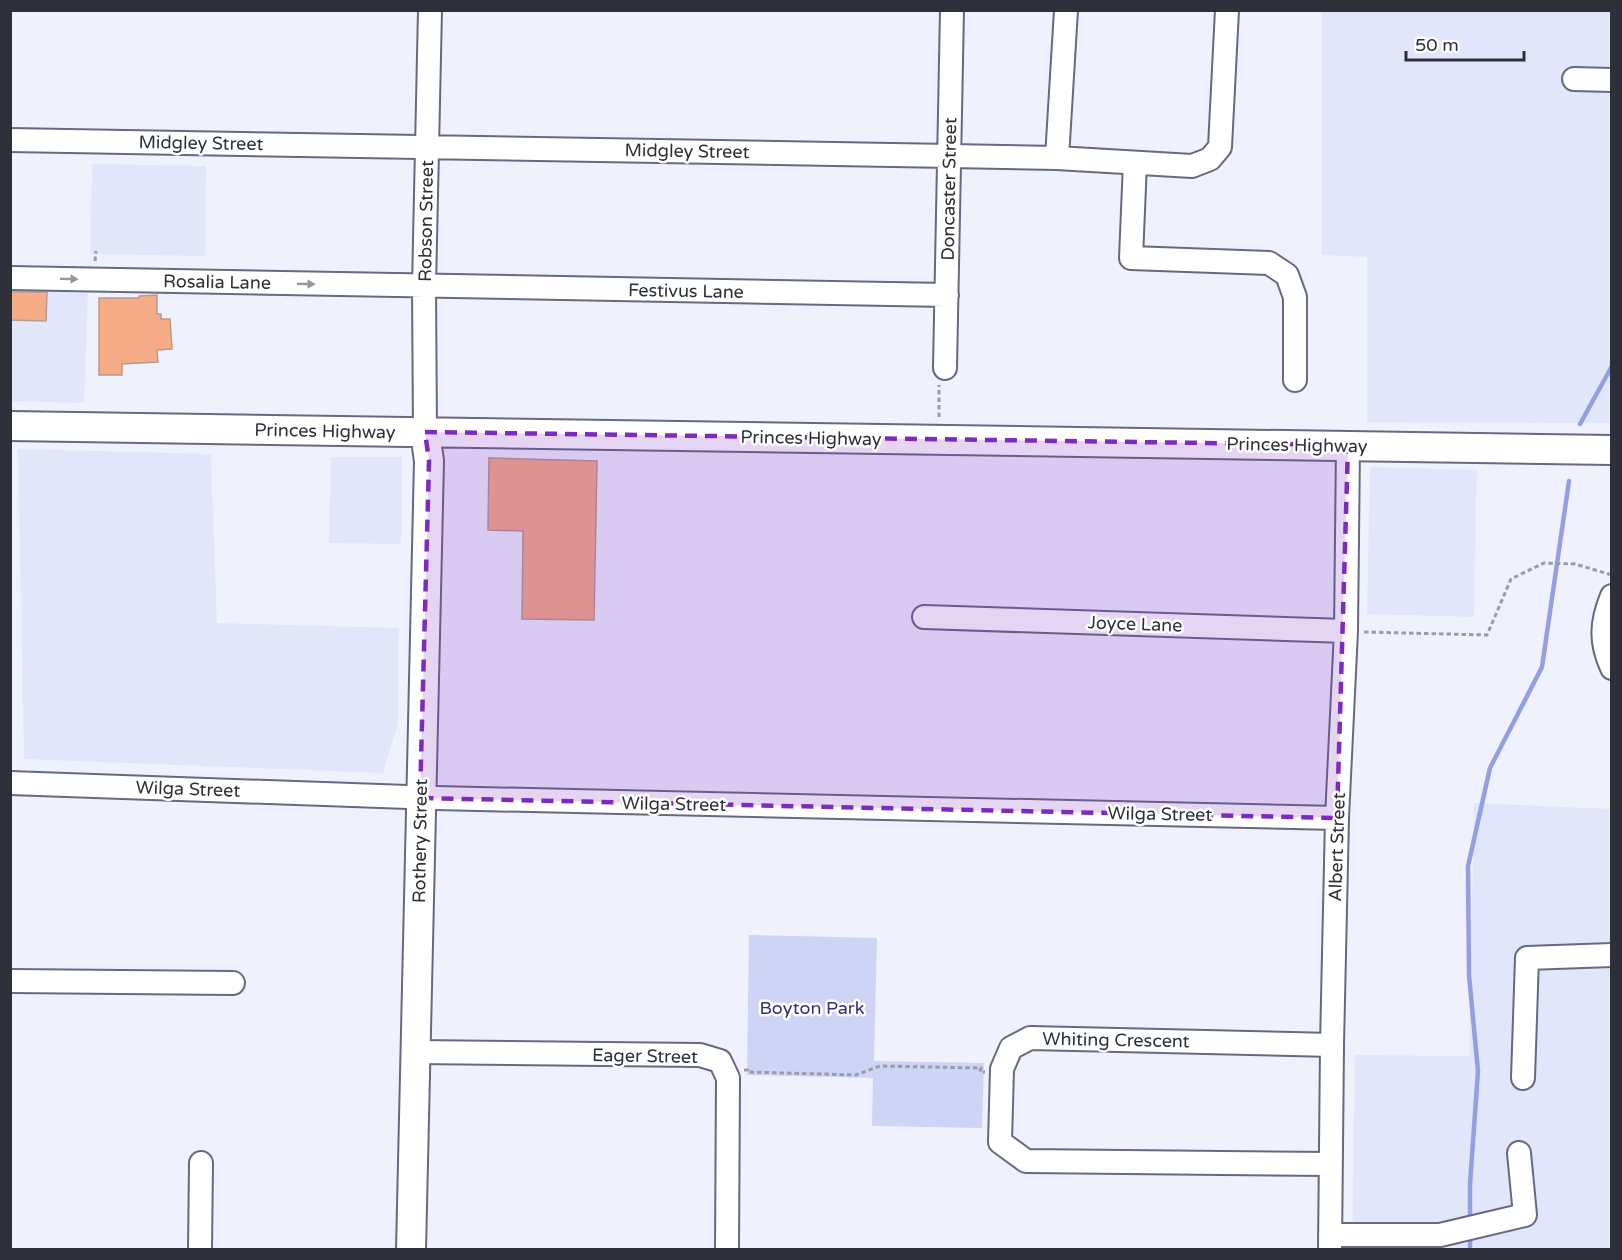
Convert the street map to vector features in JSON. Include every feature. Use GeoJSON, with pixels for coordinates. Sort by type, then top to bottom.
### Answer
{"type":"FeatureCollection","features":[{"type":"Feature","properties":{"kind":"main road","name":"Princes Highway"},"geometry":{"type":"LineString","coordinates":[[10,426],[1611,450]]}},
{"type":"Feature","properties":{"kind":"main road","name":"Rothery Street"},"geometry":{"type":"LineString","coordinates":[[411,1250],[429,483],[429,453],[425,432]]}},
{"type":"Feature","properties":{"kind":"street","name":"Robson Street"},"geometry":{"type":"LineString","coordinates":[[425,432],[424,287],[430,10]]}},
{"type":"Feature","properties":{"kind":"street","name":"Doncaster Street"},"geometry":{"type":"LineString","coordinates":[[942,375],[947,295],[952,10]]}},
{"type":"Feature","properties":{"kind":"street"},"geometry":{"type":"LineString","coordinates":[[1057,158],[1066,10]]}},
{"type":"Feature","properties":{"kind":"street","name":"Midgley Street"},"geometry":{"type":"LineString","coordinates":[[10,140],[1057,158],[1192,166],[1210,159],[1220,147],[1227,10]]}},
{"type":"Feature","properties":{"kind":"street"},"geometry":{"type":"LineString","coordinates":[[1574,79],[1611,80]]}},
{"type":"Feature","properties":{"kind":"street"},"geometry":{"type":"LineString","coordinates":[[1135,163],[1131,258],[1269,263],[1287,275],[1296,297],[1295,380]]}},
{"type":"Feature","properties":{"kind":"street","name":"Rosalia Lane"},"geometry":{"type":"LineString","coordinates":[[10,278],[424,287]]}},
{"type":"Feature","properties":{"kind":"street","name":"Festivus Lane"},"geometry":{"type":"LineString","coordinates":[[424,287],[947,295]]}},
{"type":"Feature","properties":{"kind":"street","name":"Albert Street"},"geometry":{"type":"LineString","coordinates":[[1330,1242],[1337,818],[1346,631],[1348,445]]}},
{"type":"Feature","properties":{"kind":"street"},"geometry":{"type":"LineString","coordinates":[[1611,596],[1606,609],[1602,639],[1611,668]]}},
{"type":"Feature","properties":{"kind":"street","name":"Joyce Lane"},"geometry":{"type":"LineString","coordinates":[[924,617],[1346,631]]}},
{"type":"Feature","properties":{"kind":"street","name":"Wilga Street"},"geometry":{"type":"LineString","coordinates":[[10,783],[420,798],[1337,818]]}},
{"type":"Feature","properties":{"kind":"street"},"geometry":{"type":"LineString","coordinates":[[1523,1078],[1527,958],[1611,955]]}},
{"type":"Feature","properties":{"kind":"street"},"geometry":{"type":"LineString","coordinates":[[10,981],[233,983]]}},
{"type":"Feature","properties":{"kind":"street","name":"Whiting Crescent"},"geometry":{"type":"LineString","coordinates":[[1330,1164],[1026,1161],[1000,1142],[1002,1071],[1011,1047],[1030,1038],[1332,1045]]}},
{"type":"Feature","properties":{"kind":"street","name":"Eager Street"},"geometry":{"type":"LineString","coordinates":[[416,1052],[700,1055],[720,1061],[728,1078],[727,1250]]}},
{"type":"Feature","properties":{"kind":"street"},"geometry":{"type":"LineString","coordinates":[[1330,1242],[1440,1235],[1525,1215],[1519,1153]]}},
{"type":"Feature","properties":{"kind":"street"},"geometry":{"type":"LineString","coordinates":[[200,1250],[201,1163]]}},
{"type":"Feature","properties":{"kind":"path"},"geometry":{"type":"LineString","coordinates":[[939,422],[942,375]]}},
{"type":"Feature","properties":{"kind":"path"},"geometry":{"type":"LineString","coordinates":[[1346,631],[1487,634],[1511,579],[1544,563],[1575,564],[1611,575]]}},
{"type":"Feature","properties":{"kind":"path"},"geometry":{"type":"LineString","coordinates":[[736,1072],[748,1070],[748,1072],[856,1075],[880,1066],[981,1068],[980,1072],[1002,1071]]}},
{"type":"Feature","properties":{"kind":"highlighted area"},"geometry":{"type":"Polygon","coordinates":[[[425,432],[1348,445],[1337,818],[420,798],[429,461],[425,432]]]}},
{"type":"Feature","properties":{"kind":"shaded area"},"geometry":{"type":"Polygon","coordinates":[[[1322,11],[1611,11],[1611,423],[1367,422],[1367,257],[1322,255],[1322,11]]]}},
{"type":"Feature","properties":{"kind":"shaded area"},"geometry":{"type":"Polygon","coordinates":[[[92,164],[206,166],[205,256],[90,254],[92,164]]]}},
{"type":"Feature","properties":{"kind":"shaded area"},"geometry":{"type":"Polygon","coordinates":[[[11,287],[88,289],[84,403],[11,401],[11,287]]]}},
{"type":"Feature","properties":{"kind":"shaded area"},"geometry":{"type":"Polygon","coordinates":[[[18,449],[211,454],[217,623],[399,628],[398,724],[383,773],[24,759],[18,449]]]}},
{"type":"Feature","properties":{"kind":"shaded area"},"geometry":{"type":"Polygon","coordinates":[[[331,457],[402,457],[401,544],[329,543],[331,457]]]}},
{"type":"Feature","properties":{"kind":"shaded area"},"geometry":{"type":"Polygon","coordinates":[[[1370,467],[1477,470],[1474,617],[1367,614],[1370,467]]]}},
{"type":"Feature","properties":{"kind":"shaded area"},"geometry":{"type":"Polygon","coordinates":[[[1474,803],[1611,809],[1611,1249],[1352,1250],[1355,1055],[1469,1056],[1474,803]]]}},
{"type":"Feature","properties":{"kind":"green space","name":"Boyton Park"},"geometry":{"type":"Polygon","coordinates":[[[749,935],[877,938],[874,1061],[984,1063],[982,1128],[872,1126],[873,1078],[747,1075],[749,935]]]}},
{"type":"Feature","properties":{"kind":"building"},"geometry":{"type":"Polygon","coordinates":[[[10,292],[47,292],[46,321],[10,320],[10,292]]]}},
{"type":"Feature","properties":{"kind":"building"},"geometry":{"type":"Polygon","coordinates":[[[157,295],[157,314],[161,314],[161,319],[170,319],[172,349],[157,350],[158,362],[122,364],[122,375],[99,375],[99,298],[139,298],[139,296],[157,295]]]}},
{"type":"Feature","properties":{"kind":"building"},"geometry":{"type":"Polygon","coordinates":[[[489,458],[597,461],[594,620],[522,619],[523,531],[488,530],[489,458]]]}},
{"type":"Feature","properties":{"kind":"waterway"},"geometry":{"type":"LineString","coordinates":[[1580,424],[1612,366]]}},
{"type":"Feature","properties":{"kind":"waterway"},"geometry":{"type":"LineString","coordinates":[[1470,1223],[1470,1184],[1478,1071],[1469,975],[1468,866],[1490,768],[1542,667],[1569,481]]}},
{"type":"Feature","properties":{"kind":"waterway"},"geometry":{"type":"LineString","coordinates":[[1470,1234],[1470,1250]]}}]}
